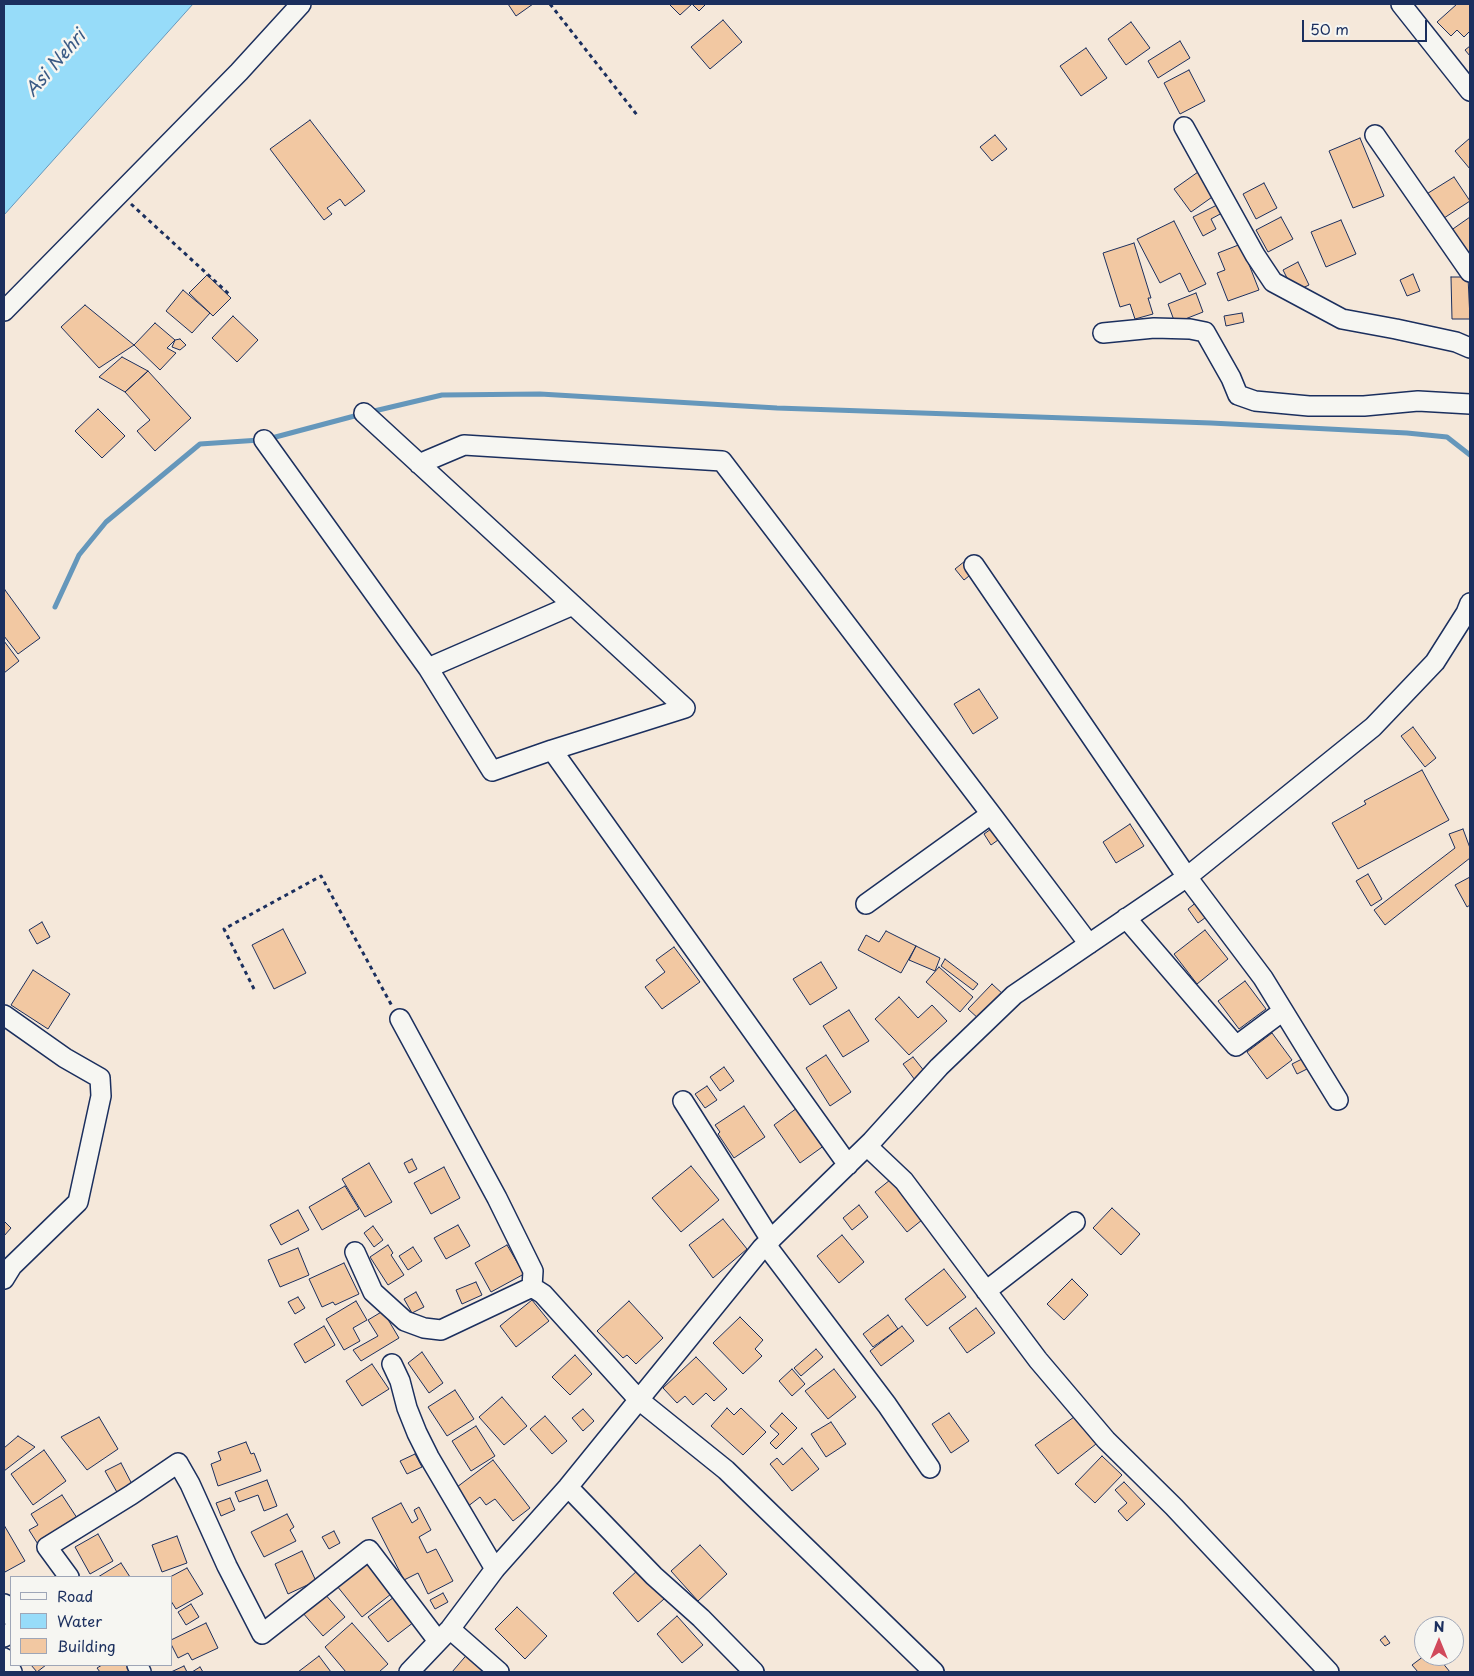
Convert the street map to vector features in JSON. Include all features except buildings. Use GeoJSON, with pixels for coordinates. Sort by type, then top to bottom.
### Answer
{"type":"FeatureCollection","features":[{"type":"Feature","properties":{"kind":"street"},"geometry":{"type":"LineString","coordinates":[[4,311],[239,72],[301,4]]}},
{"type":"Feature","properties":{"kind":"street"},"geometry":{"type":"LineString","coordinates":[[1401,4],[1470,91]]}},
{"type":"Feature","properties":{"kind":"street"},"geometry":{"type":"LineString","coordinates":[[1184,127],[1272,282],[1342,320],[1404,330],[1456,342],[1470,348]]}},
{"type":"Feature","properties":{"kind":"street"},"geometry":{"type":"LineString","coordinates":[[1375,135],[1470,272]]}},
{"type":"Feature","properties":{"kind":"street"},"geometry":{"type":"LineString","coordinates":[[1103,333],[1154,328],[1190,329],[1205,332],[1231,378],[1238,395],[1255,401],[1309,406],[1364,406],[1418,400],[1470,404]]}},
{"type":"Feature","properties":{"kind":"street"},"geometry":{"type":"LineString","coordinates":[[264,440],[428,668],[492,771],[685,708],[364,413]]}},
{"type":"Feature","properties":{"kind":"street"},"geometry":{"type":"LineString","coordinates":[[419,464],[464,445],[722,462],[1089,944]]}},
{"type":"Feature","properties":{"kind":"street"},"geometry":{"type":"LineString","coordinates":[[974,565],[1187,877],[1263,978],[1338,1100]]}},
{"type":"Feature","properties":{"kind":"street"},"geometry":{"type":"LineString","coordinates":[[409,1672],[444,1635],[495,1569],[568,1487],[768,1242],[867,1146],[939,1067],[1014,995],[1187,877],[1372,728],[1435,662],[1466,613],[1470,603]]}},
{"type":"Feature","properties":{"kind":"street"},"geometry":{"type":"LineString","coordinates":[[428,668],[572,605]]}},
{"type":"Feature","properties":{"kind":"street"},"geometry":{"type":"LineString","coordinates":[[552,750],[848,1164]]}},
{"type":"Feature","properties":{"kind":"street"},"geometry":{"type":"LineString","coordinates":[[866,904],[991,814]]}},
{"type":"Feature","properties":{"kind":"street"},"geometry":{"type":"LineString","coordinates":[[1126,918],[1236,1046],[1283,1011]]}},
{"type":"Feature","properties":{"kind":"street"},"geometry":{"type":"LineString","coordinates":[[4,1015],[65,1058],[100,1078],[101,1096],[78,1202],[12,1266],[4,1279]]}},
{"type":"Feature","properties":{"kind":"street"},"geometry":{"type":"LineString","coordinates":[[400,1019],[497,1198],[533,1271],[532,1287]]}},
{"type":"Feature","properties":{"kind":"street"},"geometry":{"type":"LineString","coordinates":[[683,1101],[768,1242],[887,1405],[930,1468]]}},
{"type":"Feature","properties":{"kind":"street"},"geometry":{"type":"LineString","coordinates":[[867,1146],[904,1181],[1038,1360],[1106,1440],[1174,1507],[1329,1672]]}},
{"type":"Feature","properties":{"kind":"street"},"geometry":{"type":"LineString","coordinates":[[986,1291],[1074,1222]]}},
{"type":"Feature","properties":{"kind":"street"},"geometry":{"type":"LineString","coordinates":[[354,1252],[373,1292],[406,1322],[424,1328],[441,1330],[532,1287]]}},
{"type":"Feature","properties":{"kind":"street"},"geometry":{"type":"LineString","coordinates":[[532,1287],[543,1294],[639,1400],[726,1470],[934,1672]]}},
{"type":"Feature","properties":{"kind":"street"},"geometry":{"type":"LineString","coordinates":[[392,1364],[400,1381],[407,1408],[429,1457],[495,1569]]}},
{"type":"Feature","properties":{"kind":"street"},"geometry":{"type":"LineString","coordinates":[[68,1576],[47,1547],[178,1464],[190,1484],[227,1566],[262,1634],[369,1550],[444,1635],[499,1672]]}},
{"type":"Feature","properties":{"kind":"street"},"geometry":{"type":"LineString","coordinates":[[568,1487],[654,1576],[701,1618],[754,1672]]}},
{"type":"Feature","properties":{"kind":"street"},"geometry":{"type":"LineString","coordinates":[[4,1658],[12,1672]]}},
{"type":"Feature","properties":{"kind":"path"},"geometry":{"type":"LineString","coordinates":[[550,4],[637,115]]}},
{"type":"Feature","properties":{"kind":"path"},"geometry":{"type":"LineString","coordinates":[[120,194],[229,294]]}},
{"type":"Feature","properties":{"kind":"path"},"geometry":{"type":"LineString","coordinates":[[254,989],[224,929],[321,876],[400,1019]]}},
{"type":"Feature","properties":{"kind":"water","name":"Asi Nehri"},"geometry":{"type":"Polygon","coordinates":[[[4,4],[193,4],[4,215],[4,4]]]}},
{"type":"Feature","properties":{"kind":"waterway"},"geometry":{"type":"LineString","coordinates":[[370,412],[442,395],[540,394],[777,408],[1211,423],[1407,433],[1447,437],[1470,455]]}},
{"type":"Feature","properties":{"kind":"waterway"},"geometry":{"type":"LineString","coordinates":[[268,439],[362,414]]}},
{"type":"Feature","properties":{"kind":"waterway"},"geometry":{"type":"LineString","coordinates":[[55,607],[79,555],[106,522],[200,444],[260,440]]}}]}
